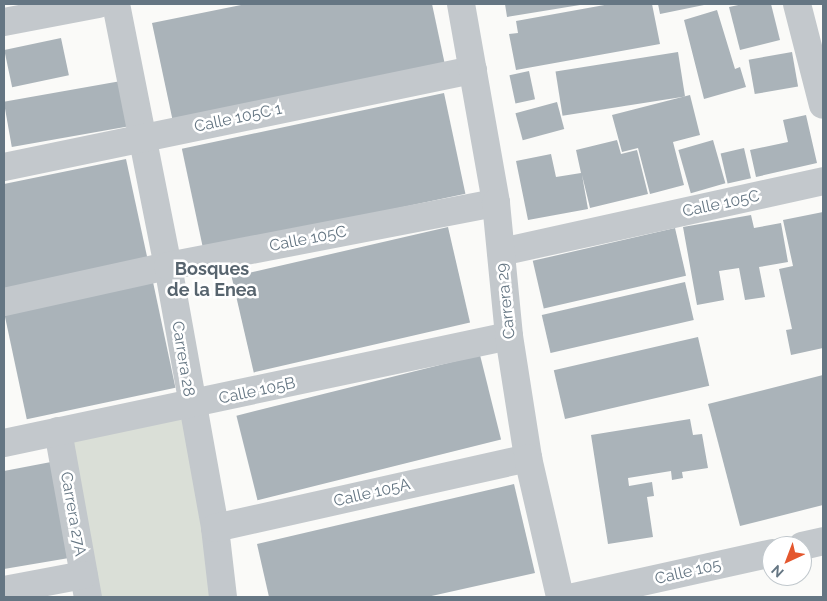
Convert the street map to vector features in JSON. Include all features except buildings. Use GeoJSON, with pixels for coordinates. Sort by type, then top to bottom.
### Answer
{"type":"FeatureCollection","features":[{"type":"Feature","properties":{"kind":"street"},"geometry":{"type":"LineString","coordinates":[[4,22],[98,4]]}},
{"type":"Feature","properties":{"kind":"street","name":"Carrera 28"},"geometry":{"type":"LineString","coordinates":[[116,4],[168,266],[191,406],[215,528],[224,597]]}},
{"type":"Feature","properties":{"kind":"street","name":"Carrera 29"},"geometry":{"type":"LineString","coordinates":[[461,4],[496,203],[510,336],[528,458],[560,597]]}},
{"type":"Feature","properties":{"kind":"street"},"geometry":{"type":"LineString","coordinates":[[797,4],[823,104]]}},
{"type":"Feature","properties":{"kind":"street","name":"Calle 105C 1"},"geometry":{"type":"LineString","coordinates":[[4,168],[473,70]]}},
{"type":"Feature","properties":{"kind":"street","name":"Calle 105C"},"geometry":{"type":"LineString","coordinates":[[501,252],[823,181]]}},
{"type":"Feature","properties":{"kind":"street","name":"Calle 105C"},"geometry":{"type":"LineString","coordinates":[[4,302],[168,266],[496,203]]}},
{"type":"Feature","properties":{"kind":"street","name":"Calle 105B"},"geometry":{"type":"LineString","coordinates":[[4,443],[191,406],[510,336]]}},
{"type":"Feature","properties":{"kind":"street","name":"Carrera 27A"},"geometry":{"type":"LineString","coordinates":[[58,431],[86,586]]}},
{"type":"Feature","properties":{"kind":"street","name":"Calle 105A"},"geometry":{"type":"LineString","coordinates":[[215,528],[528,458]]}},
{"type":"Feature","properties":{"kind":"street","name":"Calle 105"},"geometry":{"type":"LineString","coordinates":[[574,597],[762,555]]}},
{"type":"Feature","properties":{"kind":"street"},"geometry":{"type":"LineString","coordinates":[[4,590],[86,586]]}},
{"type":"Feature","properties":{"kind":"shaded area"},"geometry":{"type":"Polygon","coordinates":[[[191,406],[223,597],[88,597],[58,431],[191,406]]]}},
{"type":"Feature","properties":{"kind":"district","name":"Bosques de la Enea"},"geometry":{"type":"Point","coordinates":[212,280]}}]}
